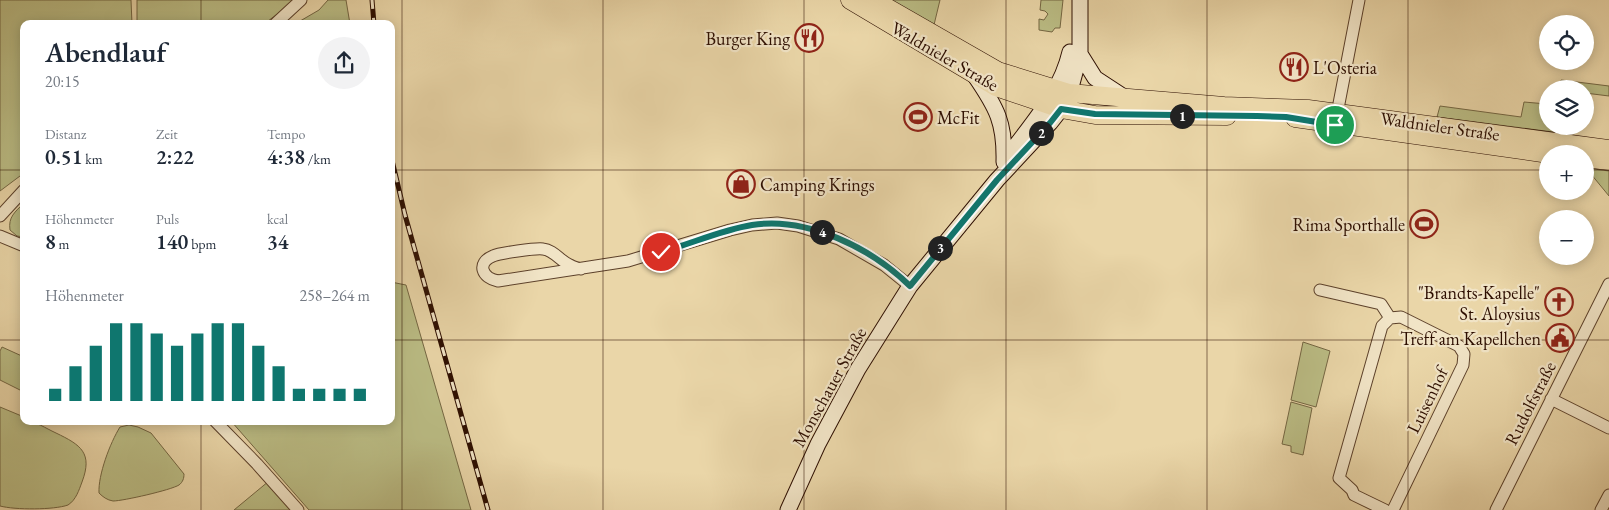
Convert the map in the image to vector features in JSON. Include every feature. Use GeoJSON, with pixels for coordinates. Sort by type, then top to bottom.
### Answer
{"type":"FeatureCollection","features":[{"type":"Feature","properties":{"kind":"main road","name":"Waldnieler Straße"},"geometry":{"type":"LineString","coordinates":[[850,0],[996,87],[1058,99],[1126,98],[1336,118],[1609,149]]}},
{"type":"Feature","properties":{"kind":"main road","name":"Waldnieler Straße"},"geometry":{"type":"LineString","coordinates":[[874,0],[998,71],[1095,114],[1336,118],[1539,152]]}},
{"type":"Feature","properties":{"kind":"main road"},"geometry":{"type":"LineString","coordinates":[[1058,99],[1074,78],[1080,54],[1080,0]]}},
{"type":"Feature","properties":{"kind":"main road"},"geometry":{"type":"LineString","coordinates":[[1058,99],[1079,18]]}},
{"type":"Feature","properties":{"kind":"main road"},"geometry":{"type":"LineString","coordinates":[[1080,54],[1095,78],[1126,98]]}},
{"type":"Feature","properties":{"kind":"main road"},"geometry":{"type":"LineString","coordinates":[[975,76],[989,96],[999,117],[1005,144],[1004,162]]}},
{"type":"Feature","properties":{"kind":"main road","name":"Monschauer Straße"},"geometry":{"type":"LineString","coordinates":[[997,180],[1004,162],[1058,99]]}},
{"type":"Feature","properties":{"kind":"main road","name":"Monschauer Straße"},"geometry":{"type":"LineString","coordinates":[[788,510],[818,444],[858,369],[910,286],[997,180],[1050,123],[1058,99]]}},
{"type":"Feature","properties":{"kind":"main road"},"geometry":{"type":"LineString","coordinates":[[1594,159],[1609,161]]}},
{"type":"Feature","properties":{"kind":"street"},"geometry":{"type":"LineString","coordinates":[[279,20],[301,0]]}},
{"type":"Feature","properties":{"kind":"street"},"geometry":{"type":"LineString","coordinates":[[1336,118],[1359,0]]}},
{"type":"Feature","properties":{"kind":"street"},"geometry":{"type":"LineString","coordinates":[[0,216],[20,194]]}},
{"type":"Feature","properties":{"kind":"street"},"geometry":{"type":"LineString","coordinates":[[581,269],[569,265],[551,251],[542,248],[494,255],[486,259],[483,266],[484,275],[490,280],[498,281],[581,269],[628,262],[752,225],[777,224],[798,226],[839,239],[884,264],[910,286]]}},
{"type":"Feature","properties":{"kind":"street"},"geometry":{"type":"LineString","coordinates":[[0,236],[20,244]]}},
{"type":"Feature","properties":{"kind":"street","name":"Rudolfstraße"},"geometry":{"type":"LineString","coordinates":[[1496,510],[1609,284]]}},
{"type":"Feature","properties":{"kind":"street","name":"Luisenhof"},"geometry":{"type":"LineString","coordinates":[[1320,290],[1381,304],[1390,318],[1401,317],[1458,346],[1464,354],[1463,365],[1393,510]]}},
{"type":"Feature","properties":{"kind":"street"},"geometry":{"type":"LineString","coordinates":[[1385,510],[1354,495],[1352,490],[1339,478],[1382,326],[1390,318]]}},
{"type":"Feature","properties":{"kind":"street"},"geometry":{"type":"LineString","coordinates":[[1550,399],[1609,428]]}},
{"type":"Feature","properties":{"kind":"street"},"geometry":{"type":"LineString","coordinates":[[218,425],[257,464],[298,510]]}},
{"type":"Feature","properties":{"kind":"street"},"geometry":{"type":"LineString","coordinates":[[1601,510],[1609,495]]}},
{"type":"Feature","properties":{"kind":"green space"},"geometry":{"type":"Polygon","coordinates":[[[0,0],[131,0],[132,20],[20,20],[20,176],[0,191],[0,0]]]}},
{"type":"Feature","properties":{"kind":"green space"},"geometry":{"type":"Polygon","coordinates":[[[137,0],[296,0],[269,20],[137,20],[137,0]]]}},
{"type":"Feature","properties":{"kind":"green space"},"geometry":{"type":"Polygon","coordinates":[[[328,0],[346,0],[349,20],[302,20],[319,10],[328,0]]]}},
{"type":"Feature","properties":{"kind":"green space"},"geometry":{"type":"Polygon","coordinates":[[[887,0],[940,0],[933,29],[887,0]]]}},
{"type":"Feature","properties":{"kind":"green space"},"geometry":{"type":"Polygon","coordinates":[[[1041,0],[1063,0],[1060,28],[1055,28],[1052,32],[1039,30],[1039,19],[1044,20],[1048,14],[1040,10],[1041,0]]]}},
{"type":"Feature","properties":{"kind":"green space"},"geometry":{"type":"Polygon","coordinates":[[[1594,84],[1609,86],[1609,96],[1594,94],[1594,84]]]}},
{"type":"Feature","properties":{"kind":"green space"},"geometry":{"type":"Polygon","coordinates":[[[1524,102],[1539,103],[1539,130],[1437,117],[1440,106],[1521,117],[1524,102]]]}},
{"type":"Feature","properties":{"kind":"green space"},"geometry":{"type":"Polygon","coordinates":[[[1594,169],[1609,171],[1609,196],[1594,178],[1594,169]]]}},
{"type":"Feature","properties":{"kind":"green space"},"geometry":{"type":"Polygon","coordinates":[[[20,207],[20,236],[10,230],[10,222],[20,207]]]}},
{"type":"Feature","properties":{"kind":"green space"},"geometry":{"type":"Polygon","coordinates":[[[395,283],[406,285],[471,510],[309,510],[235,425],[395,425],[395,283]]]}},
{"type":"Feature","properties":{"kind":"green space"},"geometry":{"type":"Polygon","coordinates":[[[1303,342],[1330,351],[1316,407],[1291,400],[1303,342]]]}},
{"type":"Feature","properties":{"kind":"green space"},"geometry":{"type":"Polygon","coordinates":[[[2,347],[20,355],[20,390],[0,380],[0,351],[2,347]]]}},
{"type":"Feature","properties":{"kind":"green space"},"geometry":{"type":"Polygon","coordinates":[[[1291,402],[1312,408],[1303,455],[1291,452],[1291,446],[1282,444],[1291,402]]]}},
{"type":"Feature","properties":{"kind":"green space"},"geometry":{"type":"Polygon","coordinates":[[[0,407],[20,415],[20,425],[40,425],[65,437],[82,451],[86,464],[77,495],[68,505],[34,509],[0,506],[0,407]]]}},
{"type":"Feature","properties":{"kind":"green space"},"geometry":{"type":"Polygon","coordinates":[[[129,425],[151,433],[184,474],[183,480],[179,485],[118,501],[109,500],[99,493],[105,459],[112,442],[120,427],[129,425]]]}},
{"type":"Feature","properties":{"kind":"green space"},"geometry":{"type":"Polygon","coordinates":[[[269,481],[294,510],[234,510],[269,481]]]}},
{"type":"Feature","properties":{"kind":"railway"},"geometry":{"type":"LineString","coordinates":[[372,0],[374,20]]}},
{"type":"Feature","properties":{"kind":"railway"},"geometry":{"type":"LineString","coordinates":[[395,173],[405,215],[488,510]]}},
{"type":"Feature","properties":{"kind":"place","name":"Burger King"},"geometry":{"type":"Point","coordinates":[809,38]}},
{"type":"Feature","properties":{"kind":"place","name":"L'Osteria"},"geometry":{"type":"Point","coordinates":[1294,67]}},
{"type":"Feature","properties":{"kind":"place","name":"McFit"},"geometry":{"type":"Point","coordinates":[918,117]}},
{"type":"Feature","properties":{"kind":"place","name":"Camping Krings"},"geometry":{"type":"Point","coordinates":[741,184]}},
{"type":"Feature","properties":{"kind":"place","name":"Rima Sporthalle"},"geometry":{"type":"Point","coordinates":[1424,224]}},
{"type":"Feature","properties":{"kind":"place","name":"\"Brandts-Kapelle\" St. Aloysius"},"geometry":{"type":"Point","coordinates":[1559,302]}},
{"type":"Feature","properties":{"kind":"place","name":"Treff am Kapellchen"},"geometry":{"type":"Point","coordinates":[1560,338]}},
{"type":"Feature","properties":{"kind":"route"},"geometry":{"type":"LineString","coordinates":[[661,252],[752,225],[777,224],[798,226],[821,232],[857,248],[884,264],[910,286],[997,180],[1061,109],[1095,114],[1286,117],[1335,125]]}}]}
